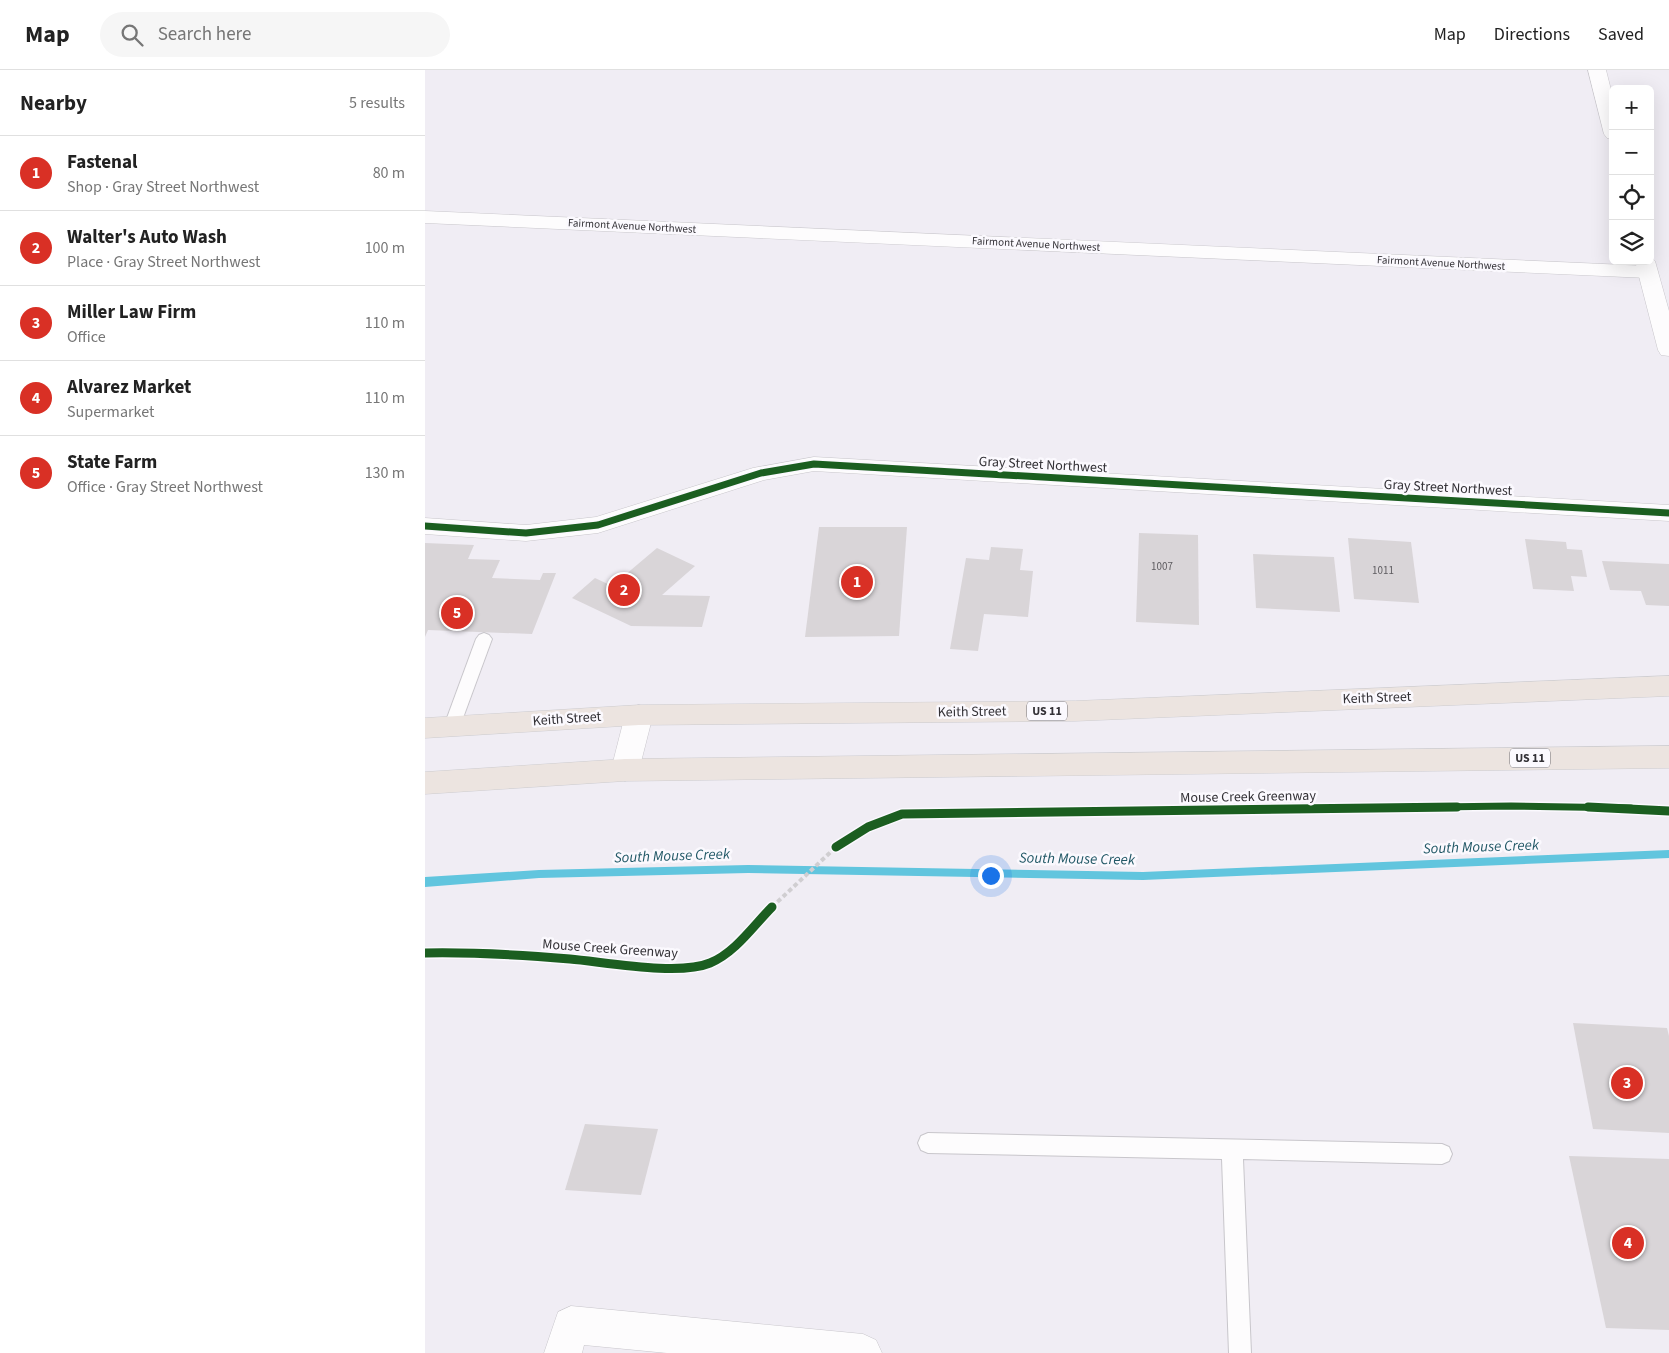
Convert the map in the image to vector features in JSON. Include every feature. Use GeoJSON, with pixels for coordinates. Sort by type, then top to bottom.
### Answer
{"type":"FeatureCollection","features":[{"type":"Feature","properties":{"kind":"main road","name":"Keith Street"},"geometry":{"type":"LineString","coordinates":[[425,728],[639,715],[1075,711],[1669,686]]}},
{"type":"Feature","properties":{"kind":"main road","name":"US 11"},"geometry":{"type":"LineString","coordinates":[[425,783],[625,770],[1669,757]]}},
{"type":"Feature","properties":{"kind":"street"},"geometry":{"type":"LineString","coordinates":[[1597,70],[1612,130]]}},
{"type":"Feature","properties":{"kind":"street","name":"Fairmont Avenue Northwest"},"geometry":{"type":"LineString","coordinates":[[425,217],[1646,267]]}},
{"type":"Feature","properties":{"kind":"street"},"geometry":{"type":"LineString","coordinates":[[1646,267],[1663,304],[1669,350]]}},
{"type":"Feature","properties":{"kind":"street","name":"Gray Street Northwest"},"geometry":{"type":"LineString","coordinates":[[425,526],[526,533],[598,525],[761,473],[814,464],[1669,513]]}},
{"type":"Feature","properties":{"kind":"street"},"geometry":{"type":"LineString","coordinates":[[625,770],[639,715]]}},
{"type":"Feature","properties":{"kind":"street"},"geometry":{"type":"LineString","coordinates":[[567,1339],[863,1353]]}},
{"type":"Feature","properties":{"kind":"lane"},"geometry":{"type":"LineString","coordinates":[[452,726],[484,640]]}},
{"type":"Feature","properties":{"kind":"lane"},"geometry":{"type":"LineString","coordinates":[[929,1143],[1442,1154]]}},
{"type":"Feature","properties":{"kind":"lane"},"geometry":{"type":"LineString","coordinates":[[1232,1150],[1239,1353]]}},
{"type":"Feature","properties":{"kind":"path"},"geometry":{"type":"LineString","coordinates":[[765,914],[800,879],[840,845]]}},
{"type":"Feature","properties":{"kind":"building"},"geometry":{"type":"Polygon","coordinates":[[[819,527],[907,527],[899,636],[805,637],[819,527]]]}},
{"type":"Feature","properties":{"kind":"building"},"geometry":{"type":"Polygon","coordinates":[[[1139,533],[1198,535],[1199,625],[1136,622],[1139,533]]]}},
{"type":"Feature","properties":{"kind":"building"},"geometry":{"type":"Polygon","coordinates":[[[1348,538],[1411,542],[1419,603],[1354,599],[1348,538]]]}},
{"type":"Feature","properties":{"kind":"building"},"geometry":{"type":"Polygon","coordinates":[[[1525,539],[1566,542],[1567,549],[1582,550],[1587,577],[1571,576],[1574,591],[1533,589],[1525,539]]]}},
{"type":"Feature","properties":{"kind":"building"},"geometry":{"type":"Polygon","coordinates":[[[425,543],[474,545],[468,559],[500,560],[492,578],[540,580],[543,573],[556,573],[532,634],[428,630],[425,637],[425,543]]]}},
{"type":"Feature","properties":{"kind":"building"},"geometry":{"type":"Polygon","coordinates":[[[991,547],[1023,549],[1020,570],[1033,571],[1028,617],[984,614],[978,651],[950,649],[966,558],[989,560],[991,547]]]}},
{"type":"Feature","properties":{"kind":"building"},"geometry":{"type":"Polygon","coordinates":[[[657,548],[695,566],[662,595],[710,596],[702,627],[631,626],[572,598],[595,578],[612,586],[657,548]]]}},
{"type":"Feature","properties":{"kind":"building"},"geometry":{"type":"Polygon","coordinates":[[[1253,554],[1334,557],[1340,612],[1256,608],[1253,554]]]}},
{"type":"Feature","properties":{"kind":"building"},"geometry":{"type":"Polygon","coordinates":[[[1602,561],[1669,564],[1669,606],[1646,605],[1641,591],[1610,590],[1602,561]]]}},
{"type":"Feature","properties":{"kind":"building"},"geometry":{"type":"Polygon","coordinates":[[[1573,1023],[1667,1028],[1669,1036],[1669,1133],[1593,1129],[1573,1023]]]}},
{"type":"Feature","properties":{"kind":"building"},"geometry":{"type":"Polygon","coordinates":[[[585,1124],[658,1129],[641,1195],[565,1190],[585,1124]]]}},
{"type":"Feature","properties":{"kind":"building"},"geometry":{"type":"Polygon","coordinates":[[[1569,1156],[1669,1159],[1669,1330],[1606,1328],[1569,1156]]]}},
{"type":"Feature","properties":{"kind":"waterway","name":"South Mouse Creek"},"geometry":{"type":"LineString","coordinates":[[425,882],[539,874],[748,869],[1143,876],[1669,854]]}},
{"type":"Feature","properties":{"kind":"cycle path"},"geometry":{"type":"LineString","coordinates":[[425,526],[526,533],[598,525],[761,473],[814,464],[1669,513]]}},
{"type":"Feature","properties":{"kind":"cycle path","name":"Mouse Creek Greenway"},"geometry":{"type":"LineString","coordinates":[[836,847],[868,827],[902,814],[1511,806],[1619,807],[1669,811]]}},
{"type":"Feature","properties":{"kind":"cycle path","name":"Mouse Creek Greenway"},"geometry":{"type":"LineString","coordinates":[[425,953],[507,954],[668,968],[699,966],[710,963],[725,953],[772,907]]}},
{"type":"Feature","properties":{"kind":"place","name":"Fastenal"},"geometry":{"type":"Point","coordinates":[857,582]}},
{"type":"Feature","properties":{"kind":"place","name":"Walter's Auto Wash"},"geometry":{"type":"Point","coordinates":[624,590]}},
{"type":"Feature","properties":{"kind":"place","name":"State Farm"},"geometry":{"type":"Point","coordinates":[457,613]}},
{"type":"Feature","properties":{"kind":"place","name":"Miller Law Firm"},"geometry":{"type":"Point","coordinates":[1627,1083]}},
{"type":"Feature","properties":{"kind":"place","name":"Alvarez Market"},"geometry":{"type":"Point","coordinates":[1628,1243]}}]}
